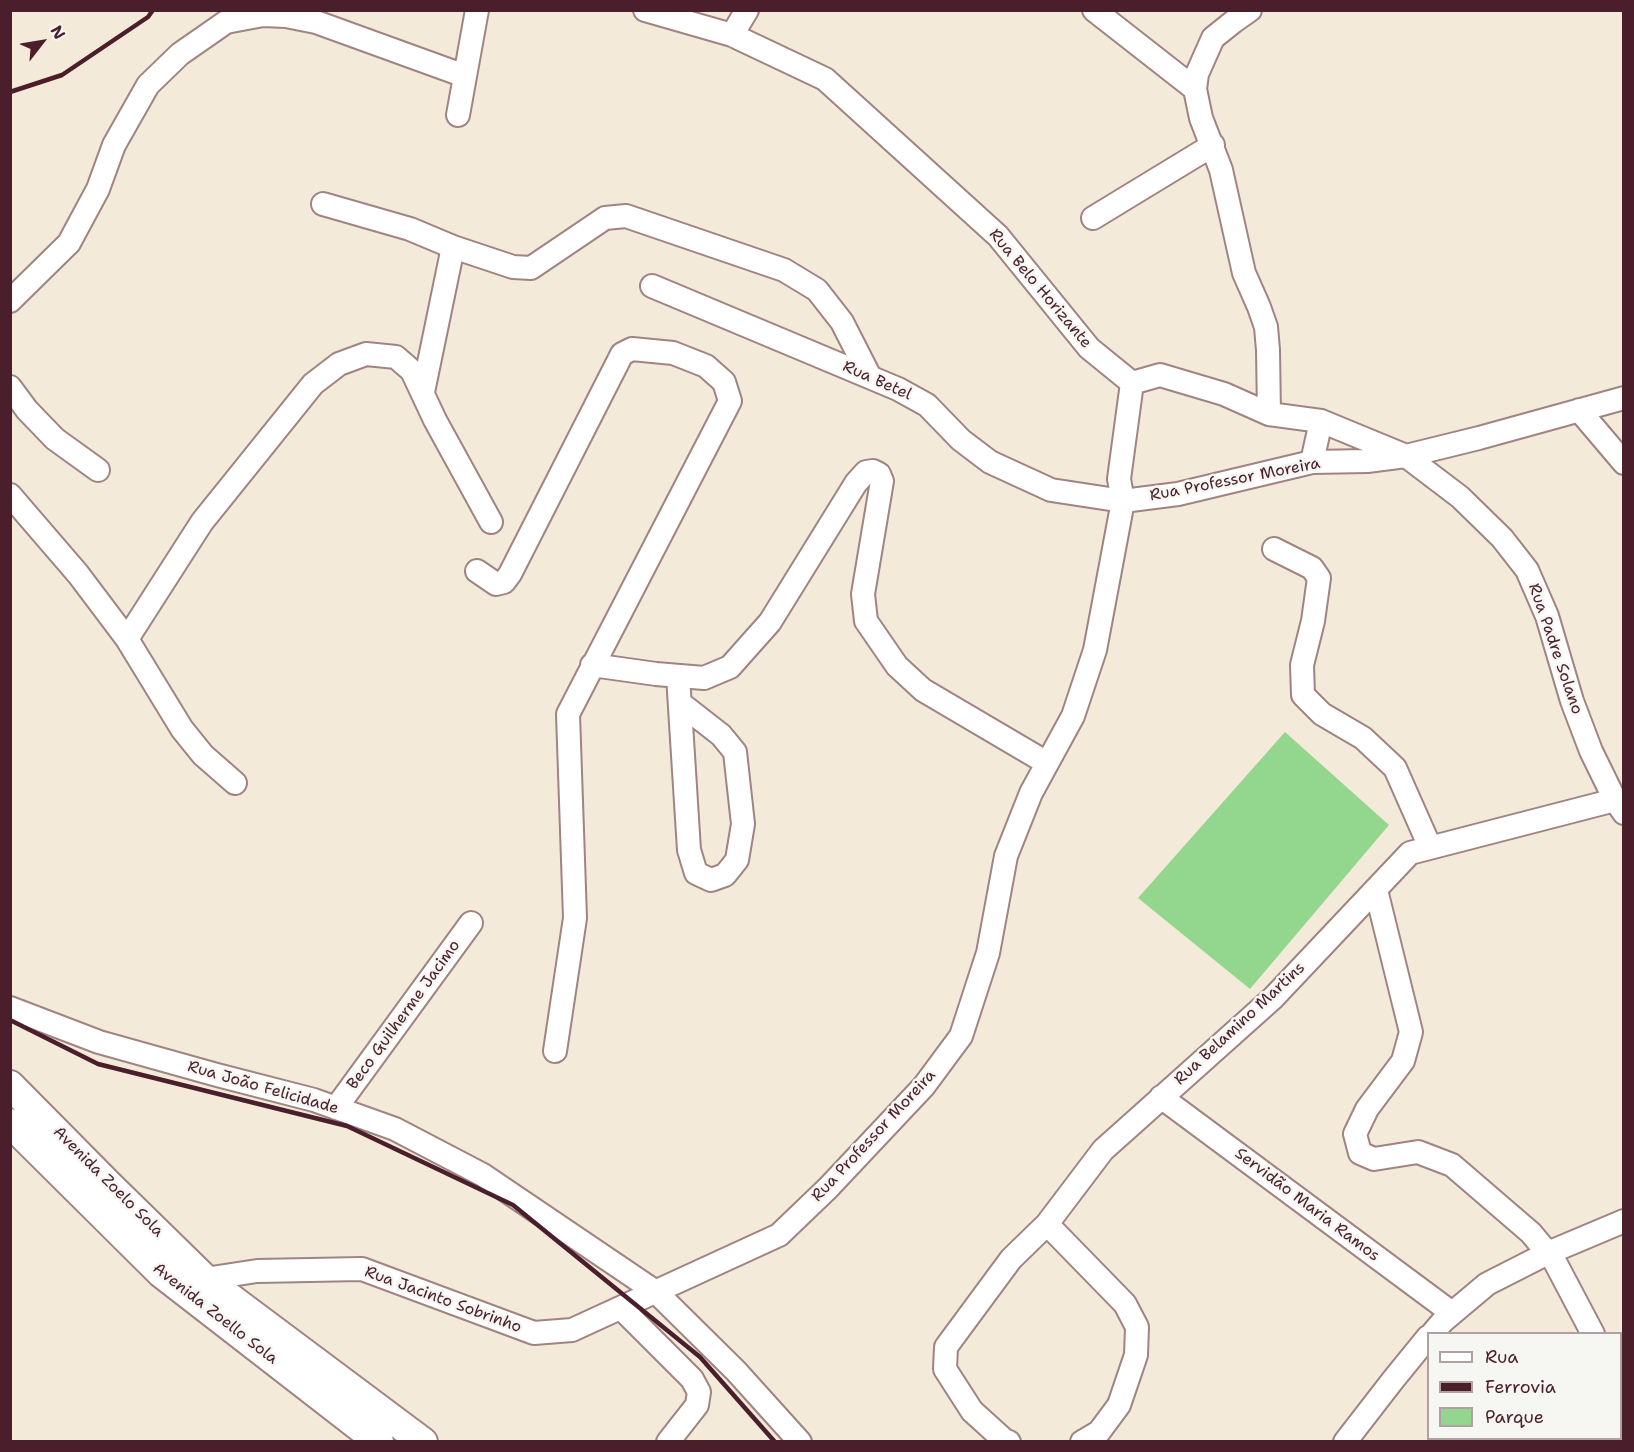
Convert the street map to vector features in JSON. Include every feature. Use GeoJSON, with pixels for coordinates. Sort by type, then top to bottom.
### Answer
{"type":"FeatureCollection","features":[{"type":"Feature","properties":{"kind":"main road","name":"Avenida Zoelo Sola"},"geometry":{"type":"LineString","coordinates":[[10,1085],[205,1279]]}},
{"type":"Feature","properties":{"kind":"main road","name":"Avenida Zoello Sola"},"geometry":{"type":"LineString","coordinates":[[10,1123],[161,1274],[379,1442]]}},
{"type":"Feature","properties":{"kind":"main road","name":"Avenida Zoello Sola"},"geometry":{"type":"LineString","coordinates":[[205,1279],[423,1442]]}},
{"type":"Feature","properties":{"kind":"street"},"geometry":{"type":"LineString","coordinates":[[458,115],[477,10]]}},
{"type":"Feature","properties":{"kind":"street","name":"Rua Belo Horizante"},"geometry":{"type":"LineString","coordinates":[[645,10],[732,35],[825,79],[998,236],[1089,348],[1132,383]]}},
{"type":"Feature","properties":{"kind":"street"},"geometry":{"type":"LineString","coordinates":[[732,35],[747,10]]}},
{"type":"Feature","properties":{"kind":"street"},"geometry":{"type":"LineString","coordinates":[[1250,10],[1214,38],[1197,74],[1195,89],[1202,118],[1221,170],[1244,273],[1266,327],[1269,350],[1269,414]]}},
{"type":"Feature","properties":{"kind":"street"},"geometry":{"type":"LineString","coordinates":[[1094,11],[1195,89]]}},
{"type":"Feature","properties":{"kind":"street"},"geometry":{"type":"LineString","coordinates":[[10,302],[69,243],[98,189],[114,145],[148,85],[180,54],[226,22],[263,15],[286,16],[316,22],[465,76]]}},
{"type":"Feature","properties":{"kind":"street"},"geometry":{"type":"LineString","coordinates":[[1093,218],[1213,145]]}},
{"type":"Feature","properties":{"kind":"street"},"geometry":{"type":"LineString","coordinates":[[323,204],[410,229],[453,247],[513,267],[531,268],[604,218],[626,216],[784,270],[817,290],[842,322],[870,377]]}},
{"type":"Feature","properties":{"kind":"street"},"geometry":{"type":"LineString","coordinates":[[423,393],[453,247]]}},
{"type":"Feature","properties":{"kind":"street","name":"Rua Betel"},"geometry":{"type":"LineString","coordinates":[[652,286],[898,389],[927,405],[961,440],[990,462],[1051,490],[1123,501]]}},
{"type":"Feature","properties":{"kind":"street"},"geometry":{"type":"LineString","coordinates":[[477,571],[496,584],[504,582],[510,574],[622,354],[632,349],[673,353],[706,366],[724,382],[730,401],[568,714],[575,918],[555,1051]]}},
{"type":"Feature","properties":{"kind":"street"},"geometry":{"type":"LineString","coordinates":[[127,639],[202,522],[313,384],[339,364],[366,354],[396,357],[412,371],[435,420],[491,522]]}},
{"type":"Feature","properties":{"kind":"street"},"geometry":{"type":"LineString","coordinates":[[1123,501],[1119,479],[1132,383],[1160,375],[1224,394],[1269,414],[1321,421],[1406,456]]}},
{"type":"Feature","properties":{"kind":"street"},"geometry":{"type":"LineString","coordinates":[[10,387],[27,410],[55,439],[98,470]]}},
{"type":"Feature","properties":{"kind":"street","name":"Rua Professor Moreira"},"geometry":{"type":"LineString","coordinates":[[656,1292],[779,1235],[828,1188],[930,1078],[961,1036],[988,953],[1006,856],[1031,793],[1073,716],[1095,650],[1123,501],[1178,494],[1312,462],[1367,461],[1406,456],[1623,398]]}},
{"type":"Feature","properties":{"kind":"street"},"geometry":{"type":"LineString","coordinates":[[1579,410],[1623,463]]}},
{"type":"Feature","properties":{"kind":"street"},"geometry":{"type":"LineString","coordinates":[[1312,462],[1321,421]]}},
{"type":"Feature","properties":{"kind":"street","name":"Rua Padre Solano"},"geometry":{"type":"LineString","coordinates":[[1406,456],[1460,497],[1502,537],[1527,570],[1547,616],[1572,701],[1591,751],[1619,806]]}},
{"type":"Feature","properties":{"kind":"street"},"geometry":{"type":"LineString","coordinates":[[592,665],[704,678],[730,667],[770,622],[856,483],[866,472],[873,471],[879,474],[882,481],[863,594],[866,621],[897,666],[923,690],[1047,763]]}},
{"type":"Feature","properties":{"kind":"street"},"geometry":{"type":"LineString","coordinates":[[10,495],[78,574],[127,639],[182,729],[203,755],[235,783]]}},
{"type":"Feature","properties":{"kind":"street"},"geometry":{"type":"LineString","coordinates":[[1274,549],[1312,568],[1319,578],[1313,621],[1302,665],[1303,695],[1322,714],[1363,738],[1395,768],[1430,847]]}},
{"type":"Feature","properties":{"kind":"street"},"geometry":{"type":"LineString","coordinates":[[678,676],[689,850],[696,873],[711,880],[725,875],[737,860],[743,824],[735,752],[721,735],[680,703]]}},
{"type":"Feature","properties":{"kind":"street","name":"Rua Belamino Martins"},"geometry":{"type":"LineString","coordinates":[[1009,1442],[972,1411],[945,1369],[946,1347],[1011,1258],[1047,1224],[1103,1150],[1273,998],[1410,853],[1517,826],[1619,806]]}},
{"type":"Feature","properties":{"kind":"street"},"geometry":{"type":"LineString","coordinates":[[1376,890],[1411,1032],[1403,1060],[1367,1109],[1355,1134],[1360,1153],[1374,1159],[1418,1152],[1452,1166],[1532,1233],[1555,1262],[1592,1332]]}},
{"type":"Feature","properties":{"kind":"street","name":"Beco Guilherme Jacimo"},"geometry":{"type":"LineString","coordinates":[[336,1108],[471,922]]}},
{"type":"Feature","properties":{"kind":"street","name":"Rua João Felicidade"},"geometry":{"type":"LineString","coordinates":[[10,1008],[99,1042],[314,1100],[395,1129],[483,1175],[656,1292],[736,1371],[800,1442]]}},
{"type":"Feature","properties":{"kind":"street","name":"Servidão Maria Ramos"},"geometry":{"type":"LineString","coordinates":[[1161,1097],[1452,1313]]}},
{"type":"Feature","properties":{"kind":"street"},"geometry":{"type":"LineString","coordinates":[[1434,1332],[1452,1313],[1487,1284],[1548,1253],[1623,1221]]}},
{"type":"Feature","properties":{"kind":"street"},"geometry":{"type":"LineString","coordinates":[[1047,1224],[1125,1304],[1137,1328],[1136,1355],[1119,1405],[1099,1432],[1083,1442]]}},
{"type":"Feature","properties":{"kind":"street","name":"Rua Jacinto Sobrinho"},"geometry":{"type":"LineString","coordinates":[[182,1255],[257,1271]]}},
{"type":"Feature","properties":{"kind":"street","name":"Rua Jacinto Sobrinho"},"geometry":{"type":"LineString","coordinates":[[161,1274],[205,1279],[257,1271],[362,1269],[534,1333],[572,1330],[656,1292]]}},
{"type":"Feature","properties":{"kind":"street"},"geometry":{"type":"LineString","coordinates":[[621,1308],[692,1379],[699,1392],[697,1405],[668,1442]]}},
{"type":"Feature","properties":{"kind":"street"},"geometry":{"type":"LineString","coordinates":[[1345,1442],[1427,1338]]}},
{"type":"Feature","properties":{"kind":"green space"},"geometry":{"type":"Polygon","coordinates":[[[1285,732],[1389,825],[1250,989],[1138,898],[1285,732]]]}},
{"type":"Feature","properties":{"kind":"railway"},"geometry":{"type":"LineString","coordinates":[[10,92],[62,75],[148,17],[153,10]]}},
{"type":"Feature","properties":{"kind":"railway"},"geometry":{"type":"LineString","coordinates":[[10,1020],[98,1064],[347,1126],[513,1205],[700,1357],[775,1442]]}}]}
